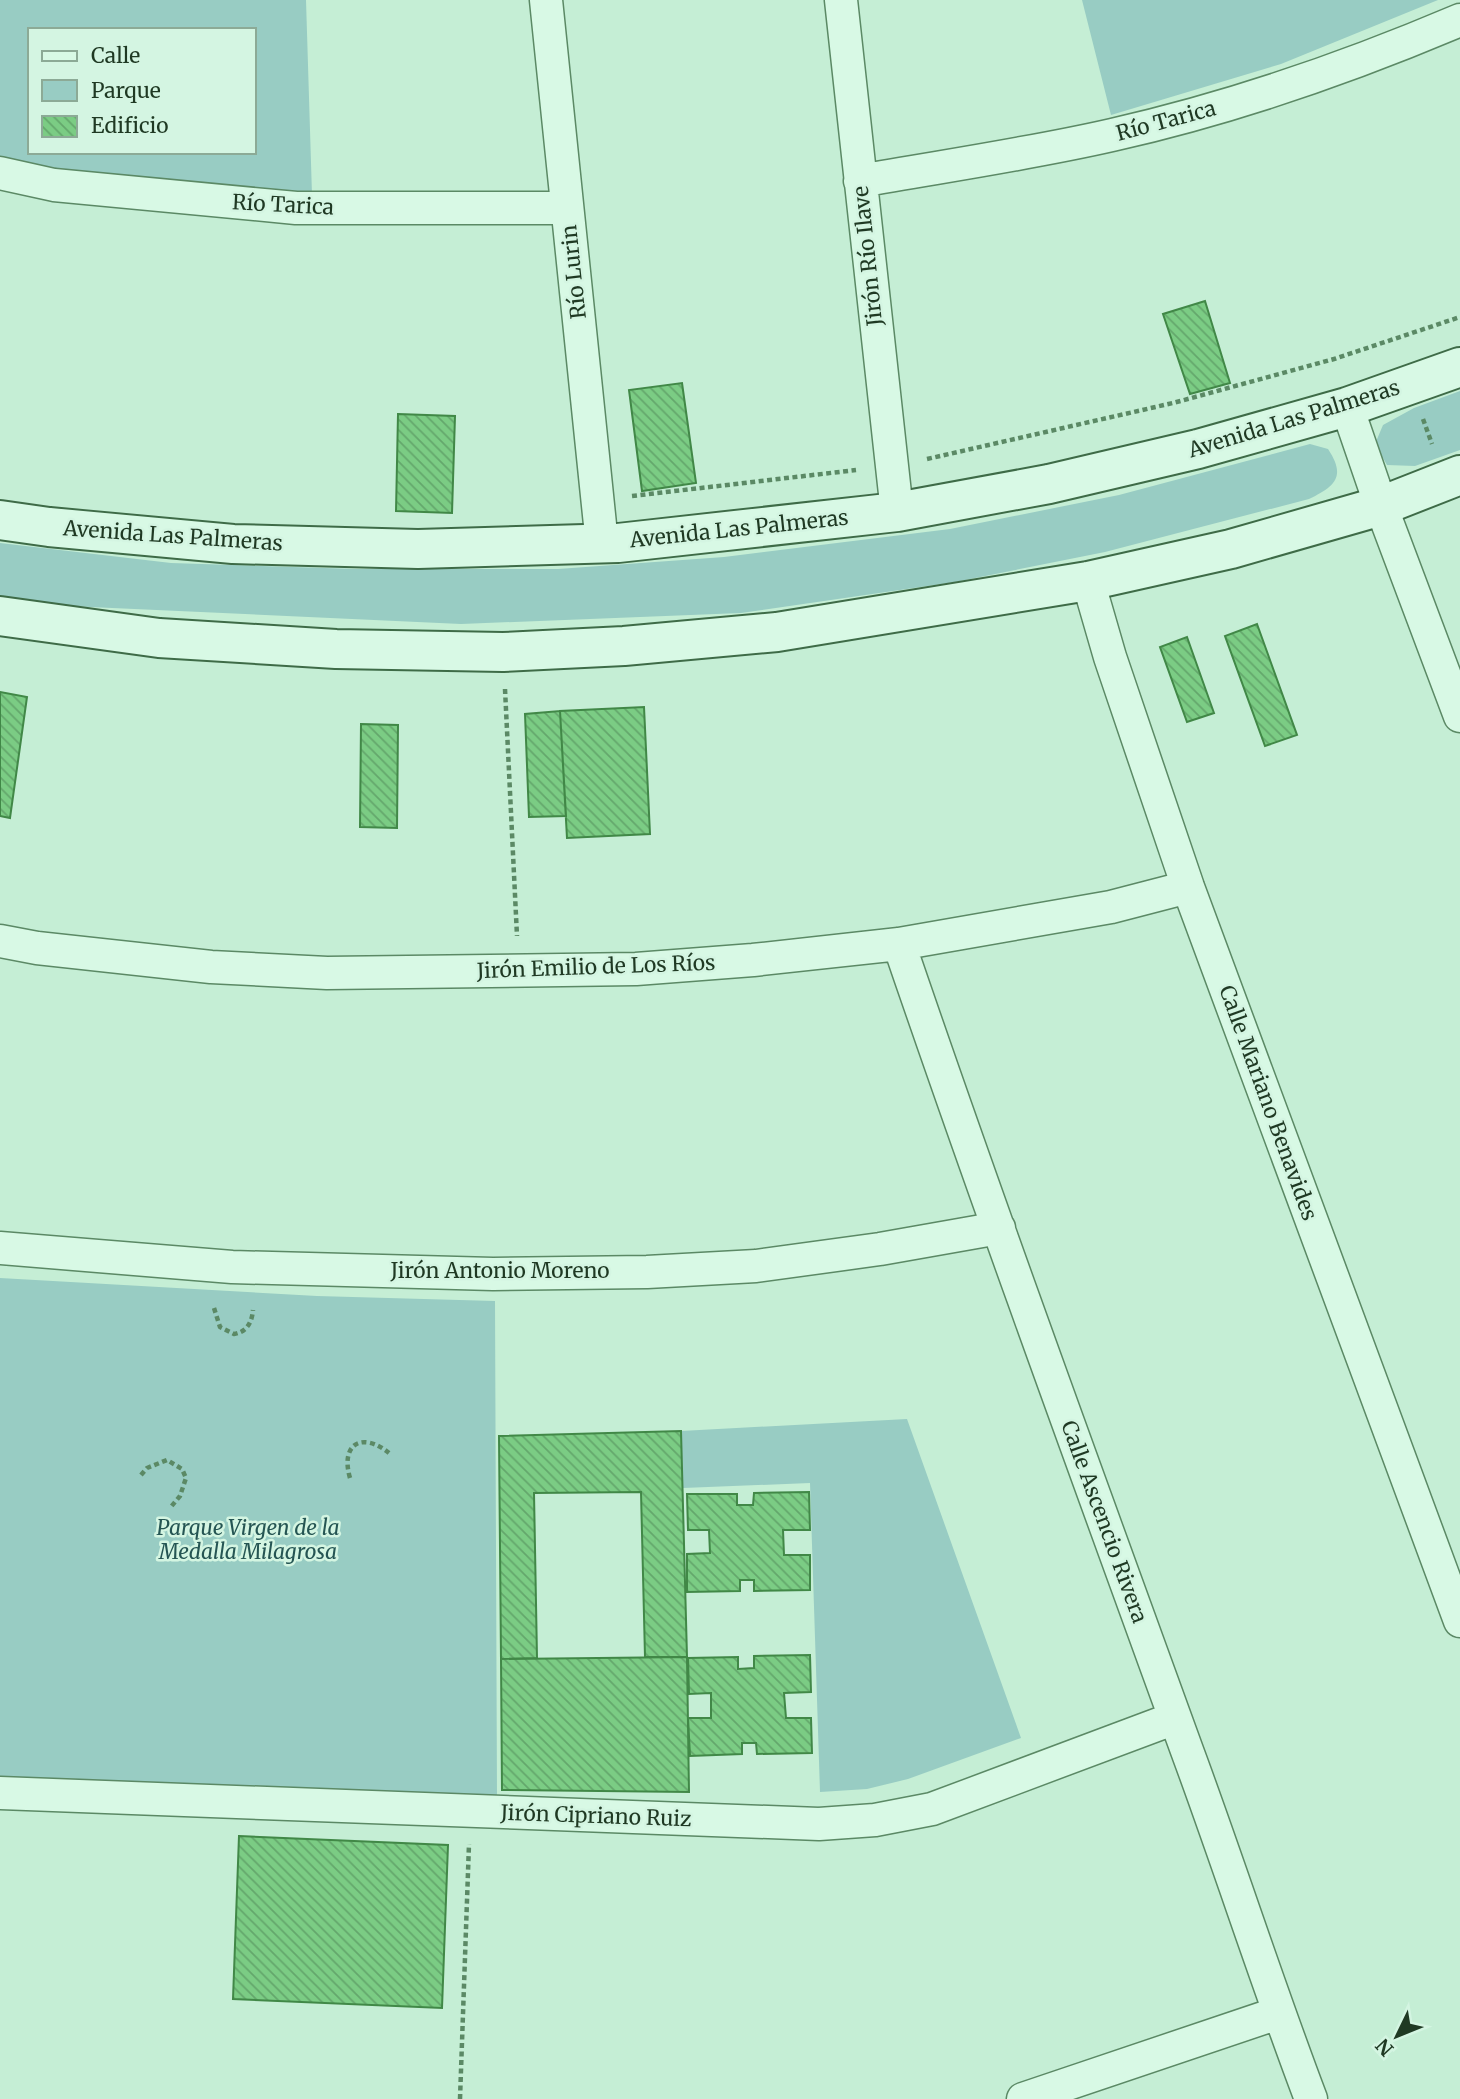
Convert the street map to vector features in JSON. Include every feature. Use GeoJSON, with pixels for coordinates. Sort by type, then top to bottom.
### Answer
{"type":"FeatureCollection","features":[{"type":"Feature","properties":{"kind":"main road","name":"Avenida Las Palmeras"},"geometry":{"type":"LineString","coordinates":[[0,520],[233,544],[418,550],[610,543],[897,512],[1049,484],[1198,449],[1347,407],[1460,366]]}},
{"type":"Feature","properties":{"kind":"main road"},"geometry":{"type":"LineString","coordinates":[[0,616],[159,638],[336,649],[503,652],[624,646],[777,632],[1088,581],[1231,549],[1381,506],[1460,475]]}},
{"type":"Feature","properties":{"kind":"street","name":"Río Lurin"},"geometry":{"type":"LineString","coordinates":[[546,0],[567,208],[610,543]]}},
{"type":"Feature","properties":{"kind":"street","name":"Jirón Río Ilave"},"geometry":{"type":"LineString","coordinates":[[841,0],[897,512]]}},
{"type":"Feature","properties":{"kind":"street","name":"Río Tarica"},"geometry":{"type":"LineString","coordinates":[[860,181],[1111,135],[1206,111],[1302,82],[1460,20]]}},
{"type":"Feature","properties":{"kind":"street","name":"Río Tarica"},"geometry":{"type":"LineString","coordinates":[[0,173],[54,185],[296,208],[567,208]]}},
{"type":"Feature","properties":{"kind":"street"},"geometry":{"type":"LineString","coordinates":[[1347,407],[1460,716]]}},
{"type":"Feature","properties":{"kind":"street","name":"Calle Mariano Benavides"},"geometry":{"type":"LineString","coordinates":[[1088,581],[1110,657],[1188,887],[1460,1621]]}},
{"type":"Feature","properties":{"kind":"street","name":"Jirón Emilio de Los Ríos"},"geometry":{"type":"LineString","coordinates":[[0,941],[37,948],[211,967],[327,973],[636,969],[753,960],[899,944],[1111,907],[1188,887]]}},
{"type":"Feature","properties":{"kind":"street","name":"Calle Ascencio Rivera"},"geometry":{"type":"LineString","coordinates":[[899,944],[1278,2013],[1311,2099]]}},
{"type":"Feature","properties":{"kind":"street","name":"Jirón Antonio Moreno"},"geometry":{"type":"LineString","coordinates":[[0,1248],[232,1267],[493,1274],[647,1272],[756,1266],[880,1249],[999,1228]]}},
{"type":"Feature","properties":{"kind":"street","name":"Jirón Cipriano Ruiz"},"geometry":{"type":"LineString","coordinates":[[0,1793],[818,1824],[875,1820],[932,1809],[1175,1718]]}},
{"type":"Feature","properties":{"kind":"street"},"geometry":{"type":"LineString","coordinates":[[1023,2099],[1278,2013]]}},
{"type":"Feature","properties":{"kind":"path"},"geometry":{"type":"LineString","coordinates":[[610,543],[632,496],[892,467],[1173,403],[1334,359],[1460,317]]}},
{"type":"Feature","properties":{"kind":"path"},"geometry":{"type":"LineString","coordinates":[[503,652],[519,971]]}},
{"type":"Feature","properties":{"kind":"path"},"geometry":{"type":"LineString","coordinates":[[214,1308],[220,1326],[234,1334],[246,1329],[252,1321],[253,1310]]}},
{"type":"Feature","properties":{"kind":"path"},"geometry":{"type":"LineString","coordinates":[[350,1478],[346,1461],[349,1451],[359,1443],[369,1441],[389,1453]]}},
{"type":"Feature","properties":{"kind":"path"},"geometry":{"type":"LineString","coordinates":[[141,1475],[147,1468],[167,1460],[182,1469],[186,1478],[180,1496],[170,1508]]}},
{"type":"Feature","properties":{"kind":"path"},"geometry":{"type":"LineString","coordinates":[[460,2099],[470,1812]]}},
{"type":"Feature","properties":{"kind":"green space"},"geometry":{"type":"Polygon","coordinates":[[[0,0],[306,0],[312,195],[174,185],[0,160],[0,0]]]}},
{"type":"Feature","properties":{"kind":"green space"},"geometry":{"type":"Polygon","coordinates":[[[1082,0],[1438,0],[1281,64],[1111,115],[1082,0]]]}},
{"type":"Feature","properties":{"kind":"green space"},"geometry":{"type":"Polygon","coordinates":[[[1460,391],[1460,450],[1415,466],[1387,465],[1375,444],[1383,425],[1414,408],[1460,391]]]}},
{"type":"Feature","properties":{"kind":"green space"},"geometry":{"type":"Polygon","coordinates":[[[1310,444],[1328,449],[1337,473],[1332,485],[1309,499],[1105,552],[955,582],[741,613],[461,624],[68,606],[0,597],[0,543],[171,563],[355,569],[558,569],[724,557],[950,529],[1119,495],[1310,444]]]}},
{"type":"Feature","properties":{"kind":"green space","name":"Parque Virgen de la Medalla Milagrosa"},"geometry":{"type":"Polygon","coordinates":[[[0,1278],[317,1296],[495,1301],[497,1798],[0,1779],[0,1278]]]}},
{"type":"Feature","properties":{"kind":"green space"},"geometry":{"type":"Polygon","coordinates":[[[907,1419],[1021,1738],[908,1779],[867,1789],[820,1792],[810,1483],[683,1488],[681,1431],[907,1419]]]}},
{"type":"Feature","properties":{"kind":"building"},"geometry":{"type":"Polygon","coordinates":[[[1205,301],[1230,383],[1190,394],[1163,314],[1205,301]]]}},
{"type":"Feature","properties":{"kind":"building"},"geometry":{"type":"Polygon","coordinates":[[[682,383],[696,483],[642,491],[629,390],[682,383]]]}},
{"type":"Feature","properties":{"kind":"building"},"geometry":{"type":"Polygon","coordinates":[[[398,414],[455,416],[452,513],[396,511],[398,414]]]}},
{"type":"Feature","properties":{"kind":"building"},"geometry":{"type":"Polygon","coordinates":[[[1257,624],[1297,735],[1265,746],[1225,636],[1257,624]]]}},
{"type":"Feature","properties":{"kind":"building"},"geometry":{"type":"Polygon","coordinates":[[[1187,637],[1214,713],[1187,722],[1160,647],[1187,637]]]}},
{"type":"Feature","properties":{"kind":"building"},"geometry":{"type":"Polygon","coordinates":[[[0,692],[27,697],[10,818],[0,816],[0,692]]]}},
{"type":"Feature","properties":{"kind":"building"},"geometry":{"type":"Polygon","coordinates":[[[644,707],[650,834],[567,838],[560,711],[644,707]]]}},
{"type":"Feature","properties":{"kind":"building"},"geometry":{"type":"Polygon","coordinates":[[[560,711],[566,816],[529,817],[525,714],[560,711]]]}},
{"type":"Feature","properties":{"kind":"building"},"geometry":{"type":"Polygon","coordinates":[[[361,724],[398,725],[397,828],[360,827],[361,724]]]}},
{"type":"Feature","properties":{"kind":"building"},"geometry":{"type":"Polygon","coordinates":[[[681,1431],[687,1657],[645,1657],[641,1492],[534,1493],[537,1658],[501,1659],[499,1436],[681,1431]]]}},
{"type":"Feature","properties":{"kind":"building"},"geometry":{"type":"Polygon","coordinates":[[[809,1492],[810,1530],[783,1530],[784,1555],[810,1555],[810,1590],[754,1591],[754,1580],[740,1580],[740,1591],[687,1592],[687,1554],[710,1553],[709,1530],[688,1530],[687,1494],[737,1494],[737,1505],[753,1505],[754,1493],[809,1492]]]}},
{"type":"Feature","properties":{"kind":"building"},"geometry":{"type":"Polygon","coordinates":[[[810,1655],[811,1692],[784,1693],[786,1718],[811,1718],[812,1753],[757,1754],[756,1743],[742,1743],[742,1754],[690,1756],[688,1718],[711,1718],[711,1693],[689,1694],[688,1658],[738,1657],[738,1669],[754,1668],[754,1656],[810,1655]]]}},
{"type":"Feature","properties":{"kind":"building"},"geometry":{"type":"Polygon","coordinates":[[[687,1657],[689,1792],[502,1790],[501,1659],[687,1657]]]}},
{"type":"Feature","properties":{"kind":"building"},"geometry":{"type":"Polygon","coordinates":[[[239,1836],[448,1845],[442,2008],[233,1999],[239,1836]]]}}]}
